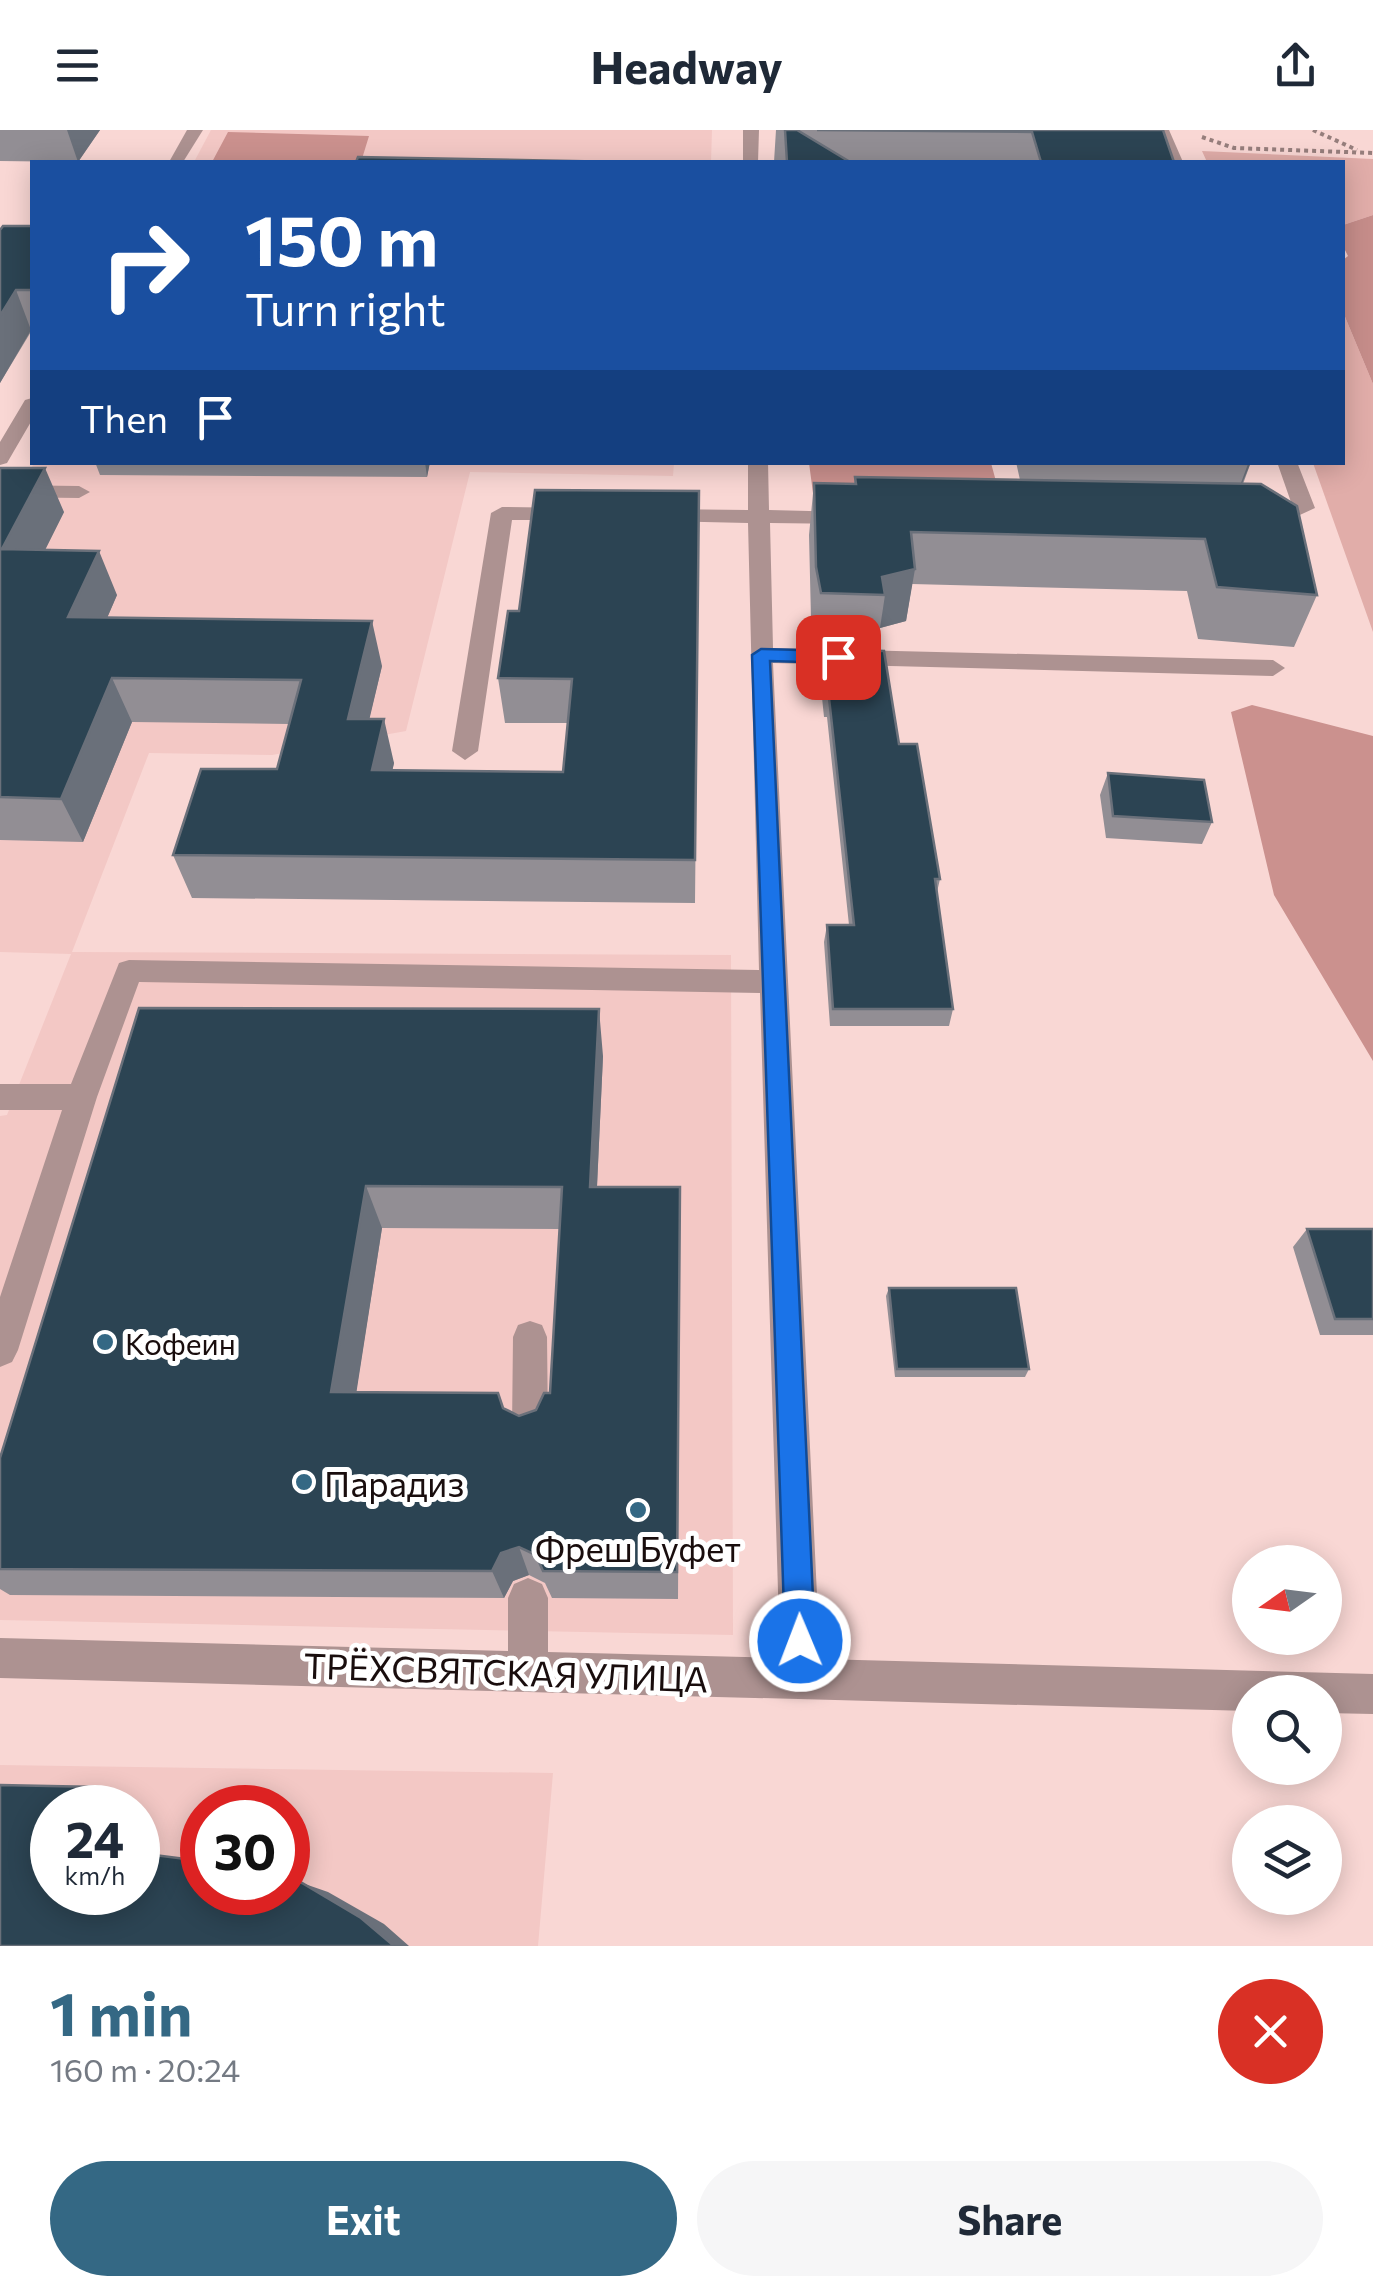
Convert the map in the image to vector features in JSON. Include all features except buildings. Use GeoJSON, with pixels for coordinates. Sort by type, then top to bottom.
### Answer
{"type":"FeatureCollection","features":[{"type":"Feature","properties":{"kind":"street"},"geometry":{"type":"LineString","coordinates":[[177,160],[195,130]]}},
{"type":"Feature","properties":{"kind":"street"},"geometry":{"type":"LineString","coordinates":[[751,130],[751,160]]}},
{"type":"Feature","properties":{"kind":"street"},"geometry":{"type":"LineString","coordinates":[[1161,130],[1175,160]]}},
{"type":"Feature","properties":{"kind":"street"},"geometry":{"type":"LineString","coordinates":[[0,459],[30,407]]}},
{"type":"Feature","properties":{"kind":"street"},"geometry":{"type":"LineString","coordinates":[[758,465],[761,655],[801,1679]]}},
{"type":"Feature","properties":{"kind":"street"},"geometry":{"type":"LineString","coordinates":[[1237,526],[1257,526],[1304,508],[1289,465]]}},
{"type":"Feature","properties":{"kind":"street"},"geometry":{"type":"LineString","coordinates":[[0,491],[79,492]]}},
{"type":"Feature","properties":{"kind":"street"},"geometry":{"type":"LineString","coordinates":[[466,751],[502,513],[597,514]]}},
{"type":"Feature","properties":{"kind":"street"},"geometry":{"type":"LineString","coordinates":[[635,514],[878,518]]}},
{"type":"Feature","properties":{"kind":"street"},"geometry":{"type":"LineString","coordinates":[[761,655],[1273,668]]}},
{"type":"Feature","properties":{"kind":"street"},"geometry":{"type":"LineString","coordinates":[[0,1350],[82,1097],[129,971],[773,982]]}},
{"type":"Feature","properties":{"kind":"street"},"geometry":{"type":"LineString","coordinates":[[0,1097],[82,1097]]}},
{"type":"Feature","properties":{"kind":"street"},"geometry":{"type":"LineString","coordinates":[[530,1338],[530,1428]]}},
{"type":"Feature","properties":{"kind":"street"},"geometry":{"type":"LineString","coordinates":[[528,1598],[528,1672]]}},
{"type":"Feature","properties":{"kind":"street","name":"ТРЁХСВЯТСКАЯ УЛИЦА"},"geometry":{"type":"LineString","coordinates":[[0,1658],[1232,1690]]}},
{"type":"Feature","properties":{"kind":"street"},"geometry":{"type":"LineString","coordinates":[[1342,1693],[1373,1694]]}},
{"type":"Feature","properties":{"kind":"path"},"geometry":{"type":"LineString","coordinates":[[1312,130],[1363,153]]}},
{"type":"Feature","properties":{"kind":"path"},"geometry":{"type":"LineString","coordinates":[[1202,137],[1234,148],[1373,154]]}},
{"type":"Feature","properties":{"kind":"shaded area"},"geometry":{"type":"Polygon","coordinates":[[[211,130],[712,130],[711,160],[195,160],[211,130]]]}},
{"type":"Feature","properties":{"kind":"shaded area"},"geometry":{"type":"Polygon","coordinates":[[[228,132],[369,136],[362,160],[213,160],[228,132]]]}},
{"type":"Feature","properties":{"kind":"shaded area"},"geometry":{"type":"Polygon","coordinates":[[[1202,151],[1373,159],[1373,215],[1345,224],[1345,160],[1206,160],[1202,151]]]}},
{"type":"Feature","properties":{"kind":"shaded area"},"geometry":{"type":"Polygon","coordinates":[[[1373,215],[1373,384],[1345,317],[1345,224],[1373,215]]]}},
{"type":"Feature","properties":{"kind":"shaded area"},"geometry":{"type":"Polygon","coordinates":[[[1345,317],[1373,384],[1373,632],[1314,465],[1345,465],[1345,317]]]}},
{"type":"Feature","properties":{"kind":"shaded area"},"geometry":{"type":"Polygon","coordinates":[[[33,465],[674,465],[673,476],[470,472],[406,731],[272,755],[149,753],[72,952],[731,955],[733,1635],[0,1620],[0,1116],[7,1115],[71,954],[0,952],[0,526],[33,465]]]}},
{"type":"Feature","properties":{"kind":"shaded area"},"geometry":{"type":"Polygon","coordinates":[[[809,465],[992,465],[1003,507],[815,508],[809,465]]]}},
{"type":"Feature","properties":{"kind":"shaded area"},"geometry":{"type":"Polygon","coordinates":[[[1252,705],[1373,736],[1373,1061],[1274,895],[1231,712],[1252,705]]]}},
{"type":"Feature","properties":{"kind":"shaded area"},"geometry":{"type":"Polygon","coordinates":[[[0,1765],[553,1773],[538,1946],[0,1946],[0,1765]]]}},
{"type":"Feature","properties":{"kind":"place","name":"Кофеин"},"geometry":{"type":"Point","coordinates":[105,1342]}},
{"type":"Feature","properties":{"kind":"place","name":"Парадиз"},"geometry":{"type":"Point","coordinates":[304,1482]}},
{"type":"Feature","properties":{"kind":"place","name":"Фреш Буфет"},"geometry":{"type":"Point","coordinates":[638,1510]}},
{"type":"Feature","properties":{"kind":"route"},"geometry":{"type":"LineString","coordinates":[[800,1641],[761,655],[838,657]]}}]}
